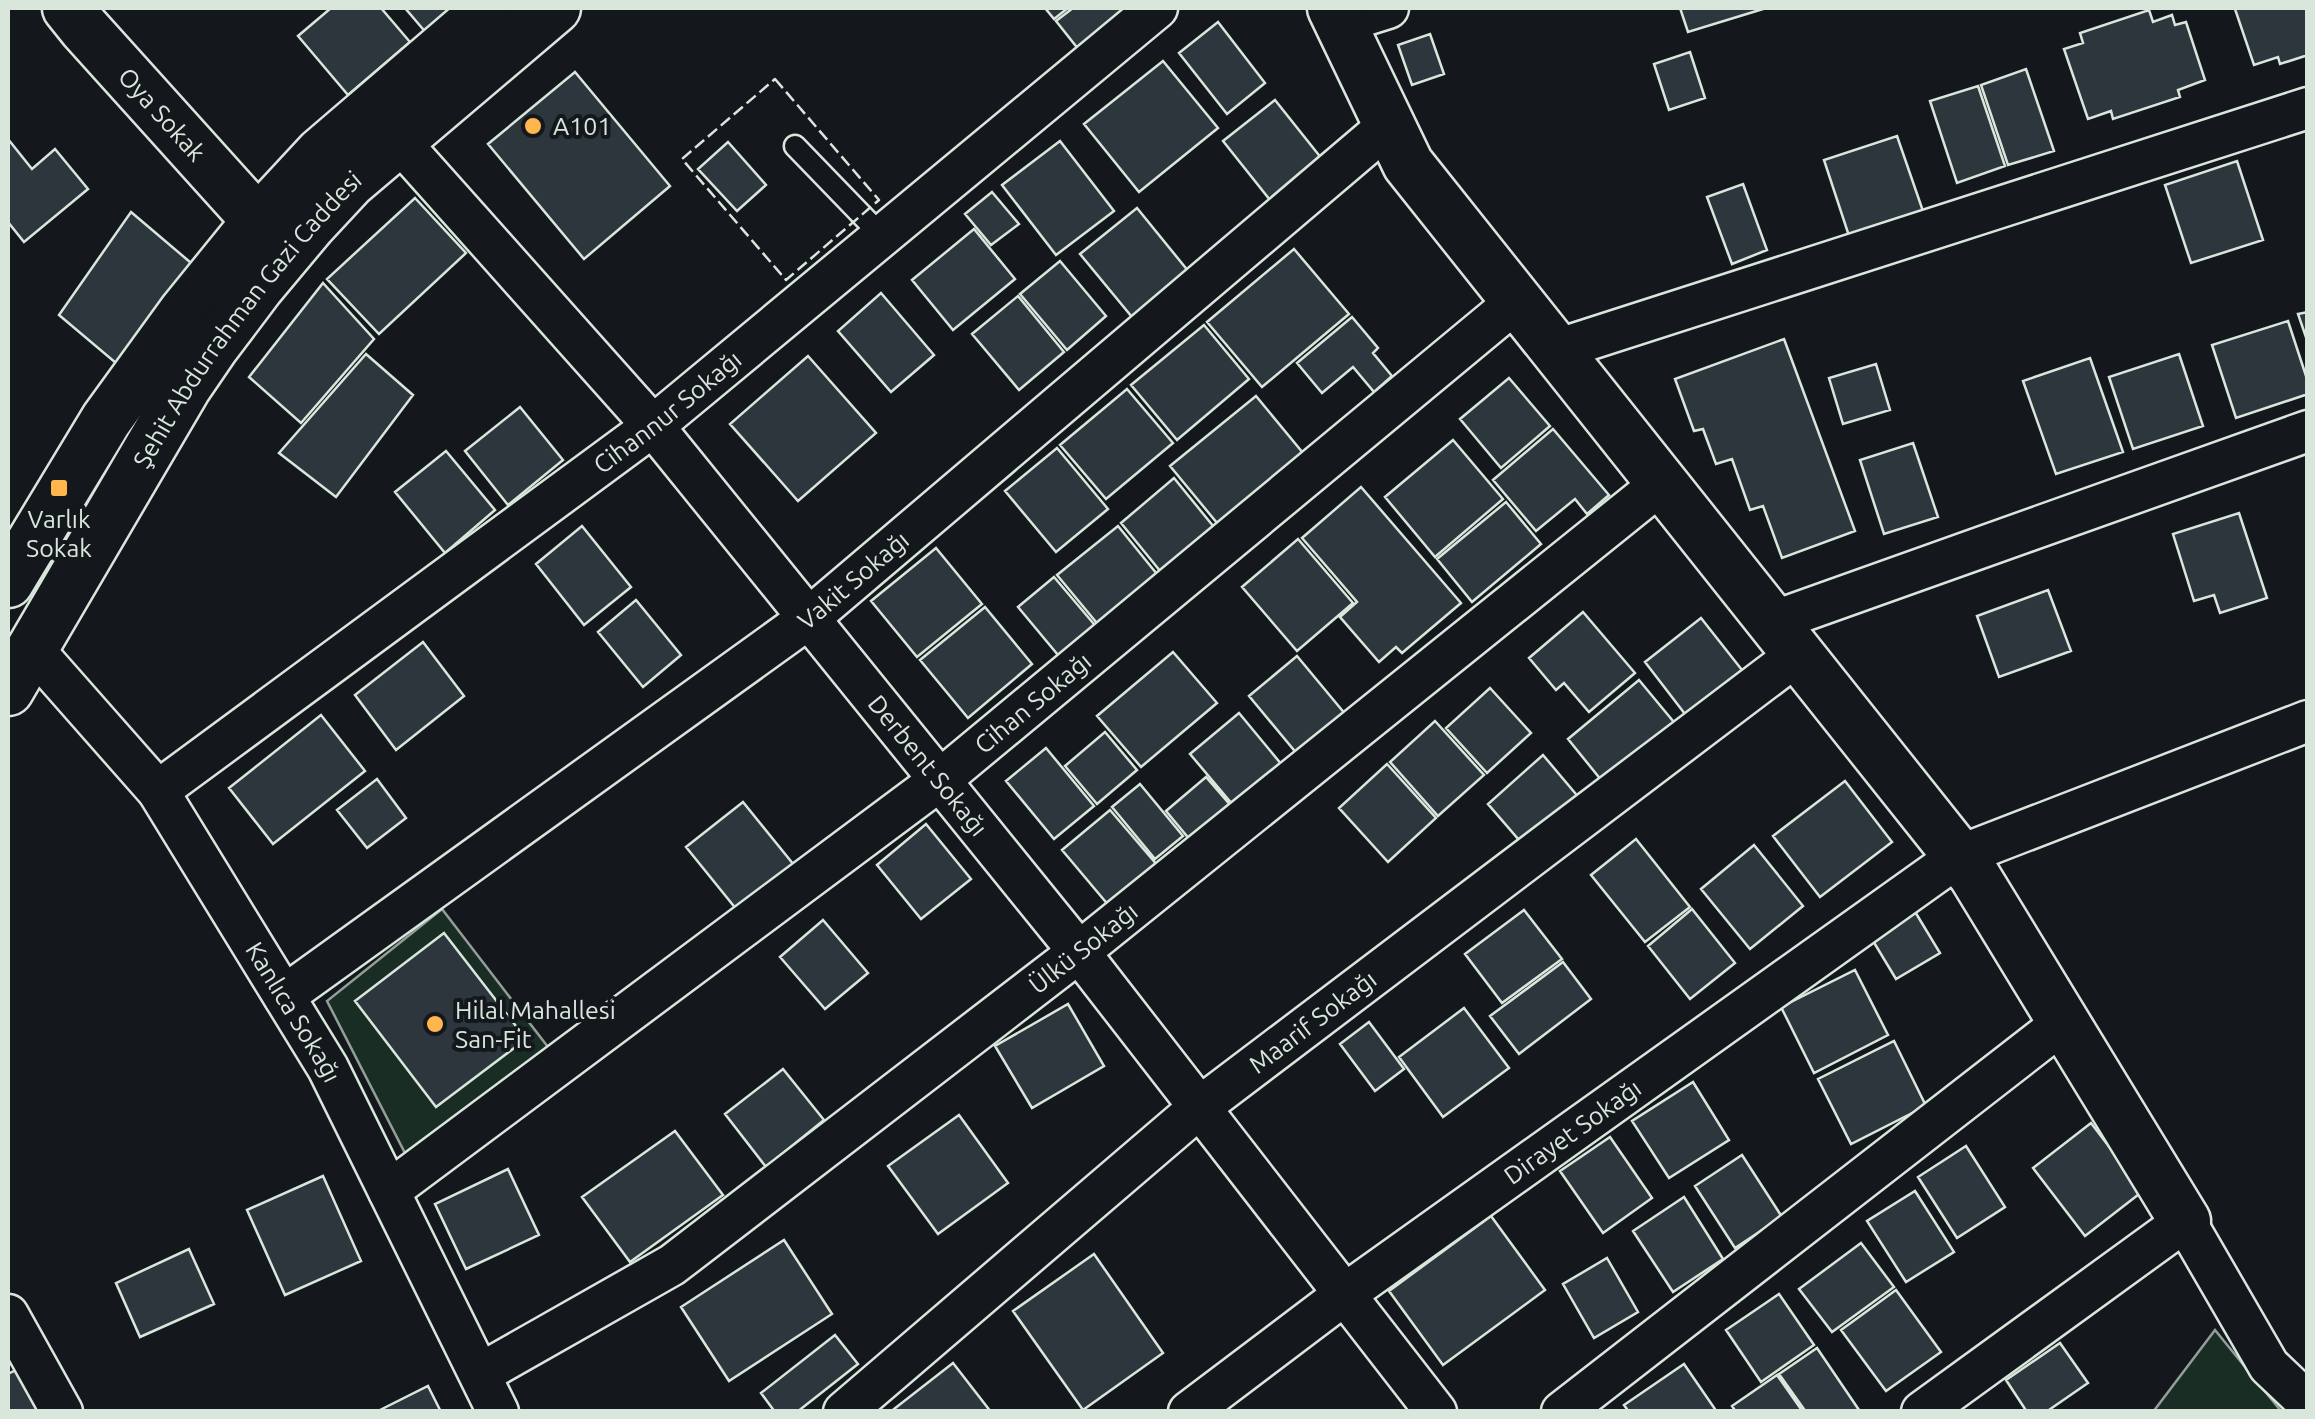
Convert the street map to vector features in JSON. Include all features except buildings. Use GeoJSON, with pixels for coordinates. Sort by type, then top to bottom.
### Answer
{"type":"FeatureCollection","features":[{"type":"Feature","properties":{"kind":"street","name":"Şehit Abdurrahman Gazi Caddesi"},"geometry":{"type":"LineString","coordinates":[[8,582],[106,420],[185,311],[258,221],[321,153],[490,8]]}},
{"type":"Feature","properties":{"kind":"street","name":"Şehit Abdurrahman Gazi Caddesi"},"geometry":{"type":"LineString","coordinates":[[8,690],[20,635],[213,347],[310,225],[350,182],[555,8]]}},
{"type":"Feature","properties":{"kind":"street","name":"Cihannur Sokağı"},"geometry":{"type":"LineString","coordinates":[[158,791],[653,426],[1158,8]]}},
{"type":"Feature","properties":{"kind":"street"},"geometry":{"type":"LineString","coordinates":[[1388,8],[1337,15],[1408,164],[1974,874],[2270,1366],[2308,1403]]}},
{"type":"Feature","properties":{"kind":"street","name":"Oya Sokak"},"geometry":{"type":"LineString","coordinates":[[87,14],[258,221]]}},
{"type":"Feature","properties":{"kind":"street"},"geometry":{"type":"LineString","coordinates":[[1556,350],[2308,108]]}},
{"type":"Feature","properties":{"kind":"street","name":"Vakit Sokağı"},"geometry":{"type":"LineString","coordinates":[[284,996],[808,618],[1390,125]]}},
{"type":"Feature","properties":{"kind":"street","name":"Derbent Sokağı"},"geometry":{"type":"LineString","coordinates":[[398,140],[653,426],[1080,952],[1436,1412]]}},
{"type":"Feature","properties":{"kind":"street","name":"Cihan Sokağı"},"geometry":{"type":"LineString","coordinates":[[389,1191],[940,780],[1517,301]]}},
{"type":"Feature","properties":{"kind":"street","name":"Maarif Sokağı"},"geometry":{"type":"LineString","coordinates":[[844,1412],[1200,1107],[1785,638],[2308,431]]}},
{"type":"Feature","properties":{"kind":"street","name":"Ülkü Sokağı"},"geometry":{"type":"LineString","coordinates":[[480,1374],[672,1265],[1080,952],[1662,483]]}},
{"type":"Feature","properties":{"kind":"street","name":"Kanlıca Sokağı"},"geometry":{"type":"LineString","coordinates":[[20,635],[158,791],[328,1068],[498,1412]]}},
{"type":"Feature","properties":{"kind":"street","name":"Dirayet Sokağı"},"geometry":{"type":"LineString","coordinates":[[1189,1412],[1345,1294],[1959,856],[2308,721]]}},
{"type":"Feature","properties":{"kind":"street"},"geometry":{"type":"LineString","coordinates":[[1562,1412],[2064,1022]]}},
{"type":"Feature","properties":{"kind":"street"},"geometry":{"type":"LineString","coordinates":[[1922,1412],[2185,1221]]}},
{"type":"Feature","properties":{"kind":"street"},"geometry":{"type":"LineString","coordinates":[[8,1315],[62,1412]]}},
{"type":"Feature","properties":{"kind":"lane"},"geometry":{"type":"LineString","coordinates":[[795,146],[882,236]]}},
{"type":"Feature","properties":{"kind":"green space","name":"Hilal Mahallesi San-Fit"},"geometry":{"type":"Polygon","coordinates":[[[442,909],[548,1047],[405,1153],[327,1001],[442,909]]]}},
{"type":"Feature","properties":{"kind":"green space"},"geometry":{"type":"Polygon","coordinates":[[[2215,1330],[2281,1411],[2153,1412],[2215,1330]]]}},
{"type":"Feature","properties":{"kind":"fence"},"geometry":{"type":"LineString","coordinates":[[775,79],[879,200],[786,280],[682,159],[775,79]]}},
{"type":"Feature","properties":{"kind":"place","name":"A101"},"geometry":{"type":"Point","coordinates":[533,126]}},
{"type":"Feature","properties":{"kind":"place","name":"Varlık Sokak"},"geometry":{"type":"Point","coordinates":[59,488]}},
{"type":"Feature","properties":{"kind":"place","name":"Hilal Mahallesi San-Fit"},"geometry":{"type":"Point","coordinates":[435,1024]}}]}
